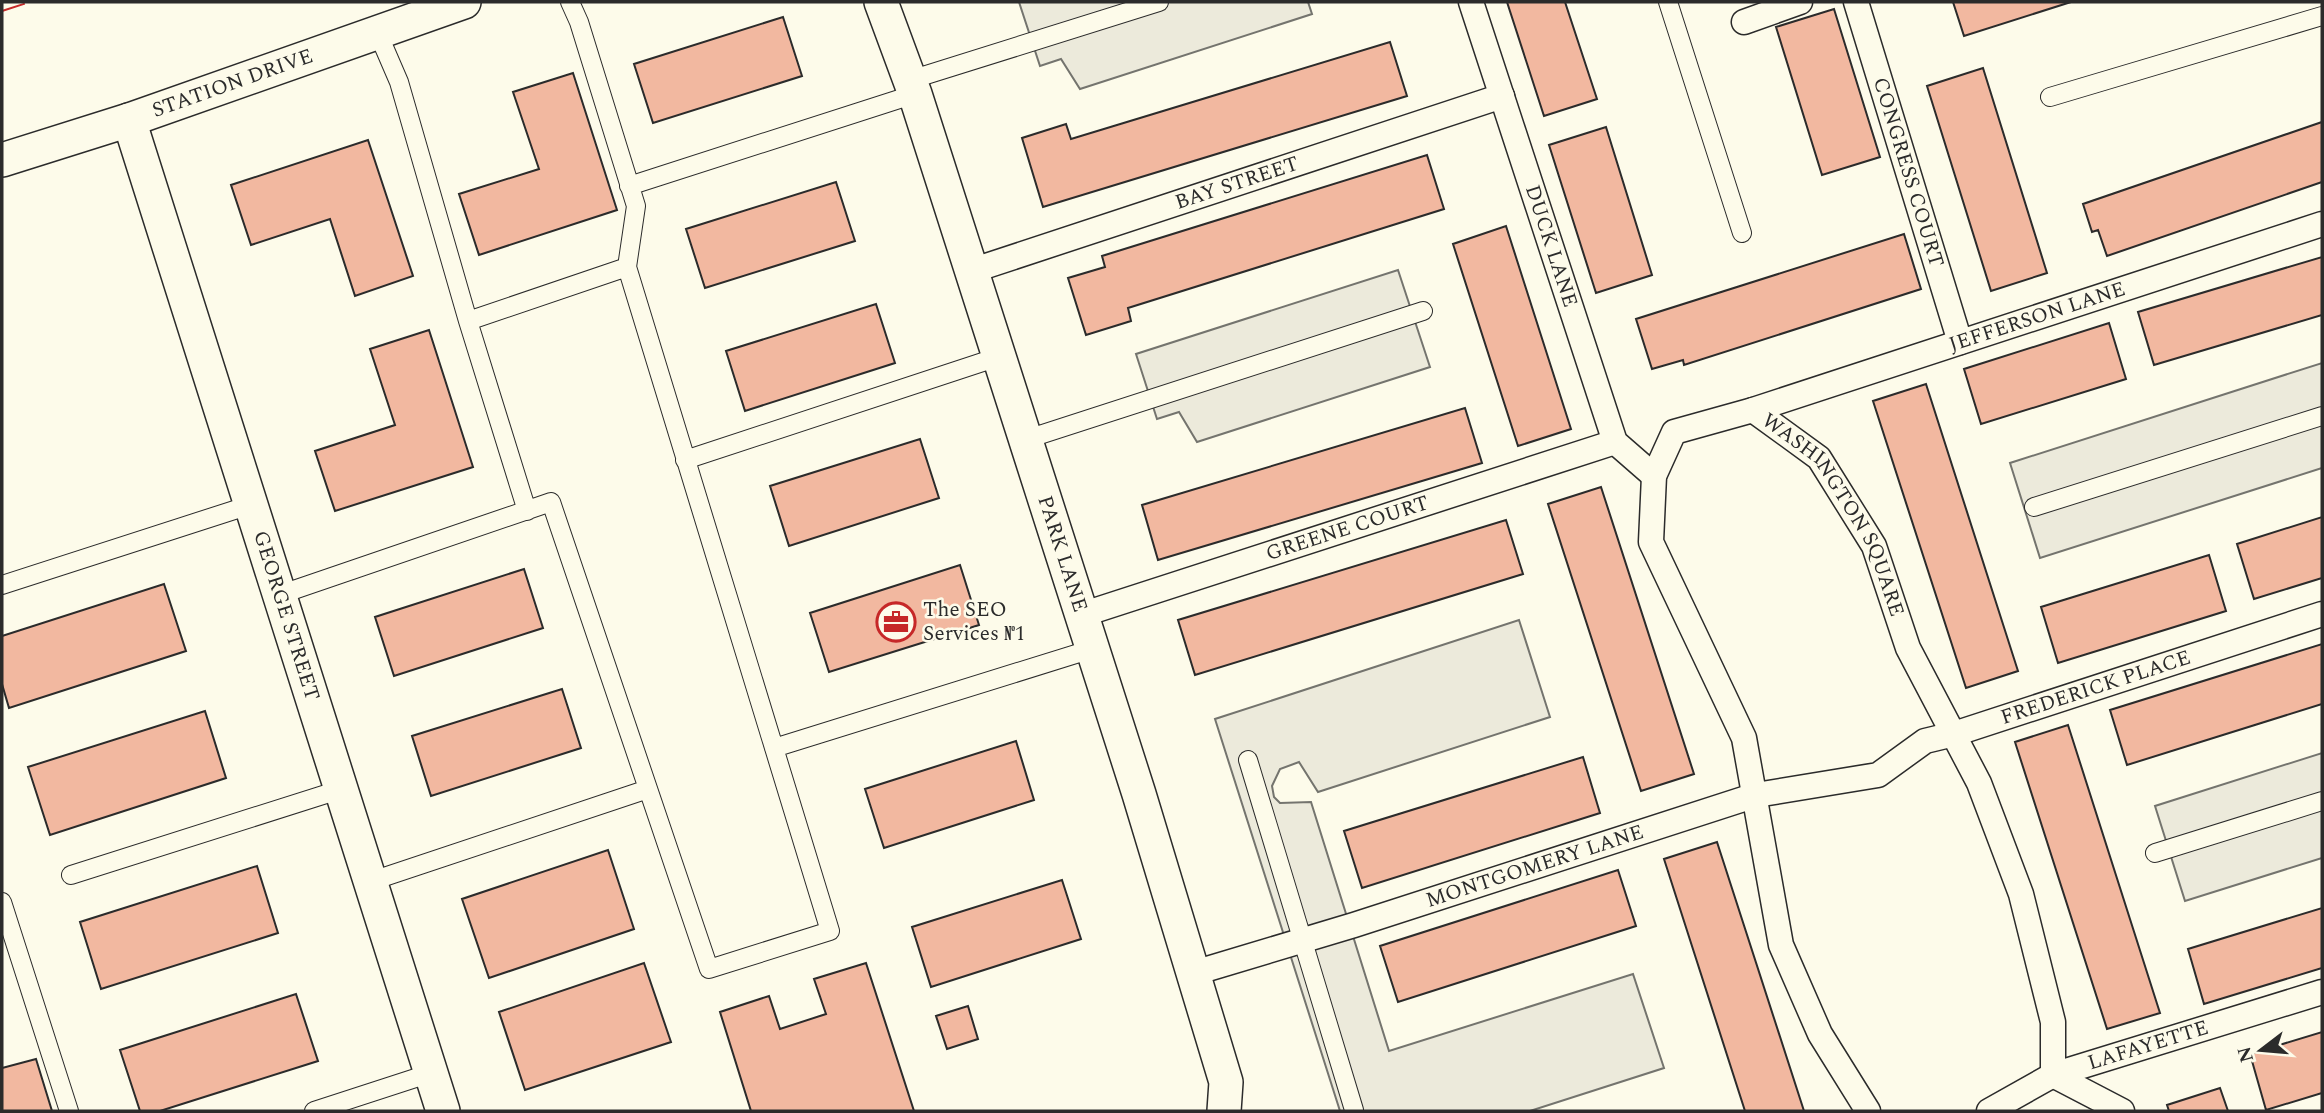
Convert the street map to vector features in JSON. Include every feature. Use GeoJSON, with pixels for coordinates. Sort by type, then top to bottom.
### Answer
{"type":"FeatureCollection","features":[{"type":"Feature","properties":{"kind":"street","name":"STATION DRIVE"},"geometry":{"type":"LineString","coordinates":[[2,160],[129,120],[464,2]]}},
{"type":"Feature","properties":{"kind":"street","name":"PARK LANE"},"geometry":{"type":"LineString","coordinates":[[881,2],[912,87],[1194,973],[1226,1082],[1224,1111]]}},
{"type":"Feature","properties":{"kind":"street","name":"DUCK LANE"},"geometry":{"type":"LineString","coordinates":[[1471,2],[1615,442]]}},
{"type":"Feature","properties":{"kind":"street"},"geometry":{"type":"LineString","coordinates":[[1744,22],[1800,2]]}},
{"type":"Feature","properties":{"kind":"street","name":"CONGRESS COURT"},"geometry":{"type":"LineString","coordinates":[[1856,2],[1960,342]]}},
{"type":"Feature","properties":{"kind":"street","name":"BAY STREET"},"geometry":{"type":"LineString","coordinates":[[971,271],[1502,96]]}},
{"type":"Feature","properties":{"kind":"street","name":"GEORGE STREET"},"geometry":{"type":"LineString","coordinates":[[129,120],[443,1111]]}},
{"type":"Feature","properties":{"kind":"street","name":"JEFFERSON LANE"},"geometry":{"type":"LineString","coordinates":[[1753,410],[2322,224]]}},
{"type":"Feature","properties":{"kind":"street","name":"WASHINGTON SQUARE"},"geometry":{"type":"LineString","coordinates":[[1868,1111],[1820,1034],[1781,945],[1744,738],[1651,542],[1654,476],[1674,432],[1753,410],[1819,458],[1874,546],[1908,648],[1979,783],[2021,894],[2053,1023],[2053,1075]]}},
{"type":"Feature","properties":{"kind":"street"},"geometry":{"type":"LineString","coordinates":[[1615,442],[1654,476]]}},
{"type":"Feature","properties":{"kind":"street","name":"GREENE COURT"},"geometry":{"type":"LineString","coordinates":[[1081,615],[1615,442]]}},
{"type":"Feature","properties":{"kind":"street","name":"FREDERICK PLACE"},"geometry":{"type":"LineString","coordinates":[[1878,775],[1925,741],[1954,734],[2322,614]]}},
{"type":"Feature","properties":{"kind":"street","name":"MONTGOMERY LANE"},"geometry":{"type":"LineString","coordinates":[[1194,973],[1756,795],[1878,775]]}},
{"type":"Feature","properties":{"kind":"street","name":"LAFAYETTE"},"geometry":{"type":"LineString","coordinates":[[2053,1075],[2322,992]]}},
{"type":"Feature","properties":{"kind":"street"},"geometry":{"type":"LineString","coordinates":[[1989,1111],[2030,1100],[2053,1075],[2122,1111]]}},
{"type":"Feature","properties":{"kind":"lane"},"geometry":{"type":"LineString","coordinates":[[279,595],[551,502],[709,969],[830,931],[627,267],[636,206],[579,22],[569,2]]}},
{"type":"Feature","properties":{"kind":"lane"},"geometry":{"type":"LineString","coordinates":[[629,186],[1160,2]]}},
{"type":"Feature","properties":{"kind":"lane"},"geometry":{"type":"LineString","coordinates":[[1668,2],[1742,233]]}},
{"type":"Feature","properties":{"kind":"lane"},"geometry":{"type":"LineString","coordinates":[[2050,97],[2322,16]]}},
{"type":"Feature","properties":{"kind":"lane"},"geometry":{"type":"LineString","coordinates":[[377,31],[400,82],[468,321],[527,510]]}},
{"type":"Feature","properties":{"kind":"lane"},"geometry":{"type":"LineString","coordinates":[[468,321],[627,267]]}},
{"type":"Feature","properties":{"kind":"lane"},"geometry":{"type":"LineString","coordinates":[[1024,440],[1423,311]]}},
{"type":"Feature","properties":{"kind":"lane"},"geometry":{"type":"LineString","coordinates":[[685,460],[998,357]]}},
{"type":"Feature","properties":{"kind":"lane"},"geometry":{"type":"LineString","coordinates":[[2034,507],[2322,416]]}},
{"type":"Feature","properties":{"kind":"lane"},"geometry":{"type":"LineString","coordinates":[[2,585],[250,505]]}},
{"type":"Feature","properties":{"kind":"lane"},"geometry":{"type":"LineString","coordinates":[[774,747],[1092,649]]}},
{"type":"Feature","properties":{"kind":"lane"},"geometry":{"type":"LineString","coordinates":[[1248,760],[1354,1110]]}},
{"type":"Feature","properties":{"kind":"lane"},"geometry":{"type":"LineString","coordinates":[[71,875],[342,789]]}},
{"type":"Feature","properties":{"kind":"lane"},"geometry":{"type":"LineString","coordinates":[[372,881],[648,789]]}},
{"type":"Feature","properties":{"kind":"lane"},"geometry":{"type":"LineString","coordinates":[[2155,853],[2322,801]]}},
{"type":"Feature","properties":{"kind":"lane"},"geometry":{"type":"LineString","coordinates":[[2,902],[69,1111]]}},
{"type":"Feature","properties":{"kind":"lane"},"geometry":{"type":"LineString","coordinates":[[314,1111],[432,1073]]}},
{"type":"Feature","properties":{"kind":"shaded area"},"geometry":{"type":"Polygon","coordinates":[[[1019,2],[1308,2],[1312,14],[1080,89],[1061,59],[1040,66],[1019,2]]]}},
{"type":"Feature","properties":{"kind":"shaded area"},"geometry":{"type":"Polygon","coordinates":[[[1398,270],[1430,367],[1197,442],[1179,412],[1157,419],[1136,354],[1398,270]]]}},
{"type":"Feature","properties":{"kind":"shaded area"},"geometry":{"type":"Polygon","coordinates":[[[2322,363],[2322,468],[2040,558],[2010,463],[2322,363]]]}},
{"type":"Feature","properties":{"kind":"shaded area"},"geometry":{"type":"Polygon","coordinates":[[[1519,620],[1550,717],[1318,792],[1299,762],[1280,769],[1272,786],[1274,797],[1280,803],[1311,802],[1389,1051],[1633,974],[1664,1068],[1530,1111],[1340,1111],[1215,719],[1519,620]]]}},
{"type":"Feature","properties":{"kind":"shaded area"},"geometry":{"type":"Polygon","coordinates":[[[2322,753],[2322,858],[2185,901],[2155,806],[2322,753]]]}},
{"type":"Feature","properties":{"kind":"building"},"geometry":{"type":"Polygon","coordinates":[[[1507,2],[1565,2],[1597,99],[1544,116],[1507,2]]]}},
{"type":"Feature","properties":{"kind":"building"},"geometry":{"type":"Polygon","coordinates":[[[1953,2],[2071,2],[1964,36],[1953,2]]]}},
{"type":"Feature","properties":{"kind":"building"},"geometry":{"type":"Polygon","coordinates":[[[1834,9],[1880,157],[1822,175],[1776,27],[1834,9]]]}},
{"type":"Feature","properties":{"kind":"building"},"geometry":{"type":"Polygon","coordinates":[[[783,17],[802,76],[653,123],[634,64],[783,17]]]}},
{"type":"Feature","properties":{"kind":"building"},"geometry":{"type":"Polygon","coordinates":[[[1390,42],[1407,96],[1043,207],[1022,138],[1066,124],[1071,139],[1390,42]]]}},
{"type":"Feature","properties":{"kind":"building"},"geometry":{"type":"Polygon","coordinates":[[[1983,68],[2047,273],[1991,291],[1927,86],[1983,68]]]}},
{"type":"Feature","properties":{"kind":"building"},"geometry":{"type":"Polygon","coordinates":[[[573,73],[617,210],[479,255],[459,194],[539,169],[513,92],[573,73]]]}},
{"type":"Feature","properties":{"kind":"building"},"geometry":{"type":"Polygon","coordinates":[[[2322,122],[2322,182],[2107,256],[2098,230],[2092,232],[2083,204],[2322,122]]]}},
{"type":"Feature","properties":{"kind":"building"},"geometry":{"type":"Polygon","coordinates":[[[1606,127],[1652,275],[1596,293],[1549,145],[1606,127]]]}},
{"type":"Feature","properties":{"kind":"building"},"geometry":{"type":"Polygon","coordinates":[[[368,140],[413,276],[355,296],[330,219],[251,245],[231,185],[368,140]]]}},
{"type":"Feature","properties":{"kind":"building"},"geometry":{"type":"Polygon","coordinates":[[[1427,155],[1444,209],[1128,308],[1131,321],[1086,335],[1068,278],[1105,267],[1102,256],[1427,155]]]}},
{"type":"Feature","properties":{"kind":"building"},"geometry":{"type":"Polygon","coordinates":[[[836,182],[855,241],[705,288],[686,229],[836,182]]]}},
{"type":"Feature","properties":{"kind":"building"},"geometry":{"type":"Polygon","coordinates":[[[1506,226],[1571,429],[1518,446],[1453,244],[1506,226]]]}},
{"type":"Feature","properties":{"kind":"building"},"geometry":{"type":"Polygon","coordinates":[[[1904,234],[1921,289],[1684,365],[1683,360],[1652,369],[1636,319],[1904,234]]]}},
{"type":"Feature","properties":{"kind":"building"},"geometry":{"type":"Polygon","coordinates":[[[2322,257],[2322,315],[2154,365],[2138,312],[2322,257]]]}},
{"type":"Feature","properties":{"kind":"building"},"geometry":{"type":"Polygon","coordinates":[[[876,304],[895,363],[745,411],[726,351],[876,304]]]}},
{"type":"Feature","properties":{"kind":"building"},"geometry":{"type":"Polygon","coordinates":[[[2109,323],[2126,379],[1981,424],[1964,369],[2109,323]]]}},
{"type":"Feature","properties":{"kind":"building"},"geometry":{"type":"Polygon","coordinates":[[[429,330],[473,467],[335,511],[315,451],[395,425],[370,349],[429,330]]]}},
{"type":"Feature","properties":{"kind":"building"},"geometry":{"type":"Polygon","coordinates":[[[1926,384],[2018,671],[1966,688],[1873,401],[1926,384]]]}},
{"type":"Feature","properties":{"kind":"building"},"geometry":{"type":"Polygon","coordinates":[[[1465,408],[1482,463],[1158,560],[1142,505],[1465,408]]]}},
{"type":"Feature","properties":{"kind":"building"},"geometry":{"type":"Polygon","coordinates":[[[920,439],[939,498],[789,546],[770,486],[920,439]]]}},
{"type":"Feature","properties":{"kind":"building"},"geometry":{"type":"Polygon","coordinates":[[[1601,487],[1694,774],[1641,791],[1548,504],[1601,487]]]}},
{"type":"Feature","properties":{"kind":"building"},"geometry":{"type":"Polygon","coordinates":[[[2322,517],[2322,578],[2254,599],[2237,544],[2322,517]]]}},
{"type":"Feature","properties":{"kind":"building"},"geometry":{"type":"Polygon","coordinates":[[[1506,520],[1523,574],[1195,675],[1178,620],[1506,520]]]}},
{"type":"Feature","properties":{"kind":"building"},"geometry":{"type":"Polygon","coordinates":[[[2209,555],[2226,611],[2058,663],[2041,607],[2209,555]]]}},
{"type":"Feature","properties":{"kind":"building"},"geometry":{"type":"Polygon","coordinates":[[[960,565],[979,625],[829,672],[810,613],[960,565]]]}},
{"type":"Feature","properties":{"kind":"building"},"geometry":{"type":"Polygon","coordinates":[[[524,569],[543,628],[394,676],[375,617],[524,569]]]}},
{"type":"Feature","properties":{"kind":"building"},"geometry":{"type":"Polygon","coordinates":[[[164,584],[186,651],[9,708],[2,684],[2,636],[164,584]]]}},
{"type":"Feature","properties":{"kind":"building"},"geometry":{"type":"Polygon","coordinates":[[[2322,644],[2322,704],[2127,765],[2110,710],[2322,644]]]}},
{"type":"Feature","properties":{"kind":"building"},"geometry":{"type":"Polygon","coordinates":[[[562,689],[581,748],[431,796],[412,736],[562,689]]]}},
{"type":"Feature","properties":{"kind":"building"},"geometry":{"type":"Polygon","coordinates":[[[205,711],[226,778],[50,835],[28,767],[205,711]]]}},
{"type":"Feature","properties":{"kind":"building"},"geometry":{"type":"Polygon","coordinates":[[[2068,725],[2160,1013],[2107,1029],[2015,742],[2068,725]]]}},
{"type":"Feature","properties":{"kind":"building"},"geometry":{"type":"Polygon","coordinates":[[[1016,741],[1034,800],[884,848],[865,789],[1016,741]]]}},
{"type":"Feature","properties":{"kind":"building"},"geometry":{"type":"Polygon","coordinates":[[[1583,757],[1600,813],[1362,888],[1344,831],[1583,757]]]}},
{"type":"Feature","properties":{"kind":"building"},"geometry":{"type":"Polygon","coordinates":[[[1717,842],[1804,1111],[1745,1111],[1664,859],[1717,842]]]}},
{"type":"Feature","properties":{"kind":"building"},"geometry":{"type":"Polygon","coordinates":[[[608,850],[634,929],[489,978],[462,899],[608,850]]]}},
{"type":"Feature","properties":{"kind":"building"},"geometry":{"type":"Polygon","coordinates":[[[257,866],[278,933],[101,989],[80,922],[257,866]]]}},
{"type":"Feature","properties":{"kind":"building"},"geometry":{"type":"Polygon","coordinates":[[[1618,870],[1636,926],[1398,1002],[1380,946],[1618,870]]]}},
{"type":"Feature","properties":{"kind":"building"},"geometry":{"type":"Polygon","coordinates":[[[1062,880],[1081,939],[931,987],[912,927],[1062,880]]]}},
{"type":"Feature","properties":{"kind":"building"},"geometry":{"type":"Polygon","coordinates":[[[2322,908],[2322,968],[2204,1004],[2188,949],[2322,908]]]}},
{"type":"Feature","properties":{"kind":"building"},"geometry":{"type":"Polygon","coordinates":[[[644,963],[671,1042],[525,1090],[499,1012],[644,963]]]}},
{"type":"Feature","properties":{"kind":"building"},"geometry":{"type":"Polygon","coordinates":[[[866,963],[914,1111],[751,1111],[720,1012],[769,996],[780,1029],[826,1014],[814,979],[866,963]]]}},
{"type":"Feature","properties":{"kind":"building"},"geometry":{"type":"Polygon","coordinates":[[[296,994],[318,1061],[160,1111],[140,1111],[120,1050],[296,994]]]}},
{"type":"Feature","properties":{"kind":"building"},"geometry":{"type":"Polygon","coordinates":[[[968,1006],[978,1039],[947,1049],[936,1016],[968,1006]]]}},
{"type":"Feature","properties":{"kind":"building"},"geometry":{"type":"Polygon","coordinates":[[[2322,1032],[2322,1093],[2266,1110],[2250,1054],[2322,1032]]]}},
{"type":"Feature","properties":{"kind":"building"},"geometry":{"type":"Polygon","coordinates":[[[36,1059],[52,1111],[2,1111],[2,1068],[36,1059]]]}},
{"type":"Feature","properties":{"kind":"building"},"geometry":{"type":"Polygon","coordinates":[[[2220,1088],[2228,1111],[2169,1111],[2167,1105],[2220,1088]]]}},
{"type":"Feature","properties":{"kind":"power"},"geometry":{"type":"LineString","coordinates":[[2,11],[30,2]]}},
{"type":"Feature","properties":{"kind":"place","name":"The SEO Services №1"},"geometry":{"type":"Point","coordinates":[896,622]}}]}
